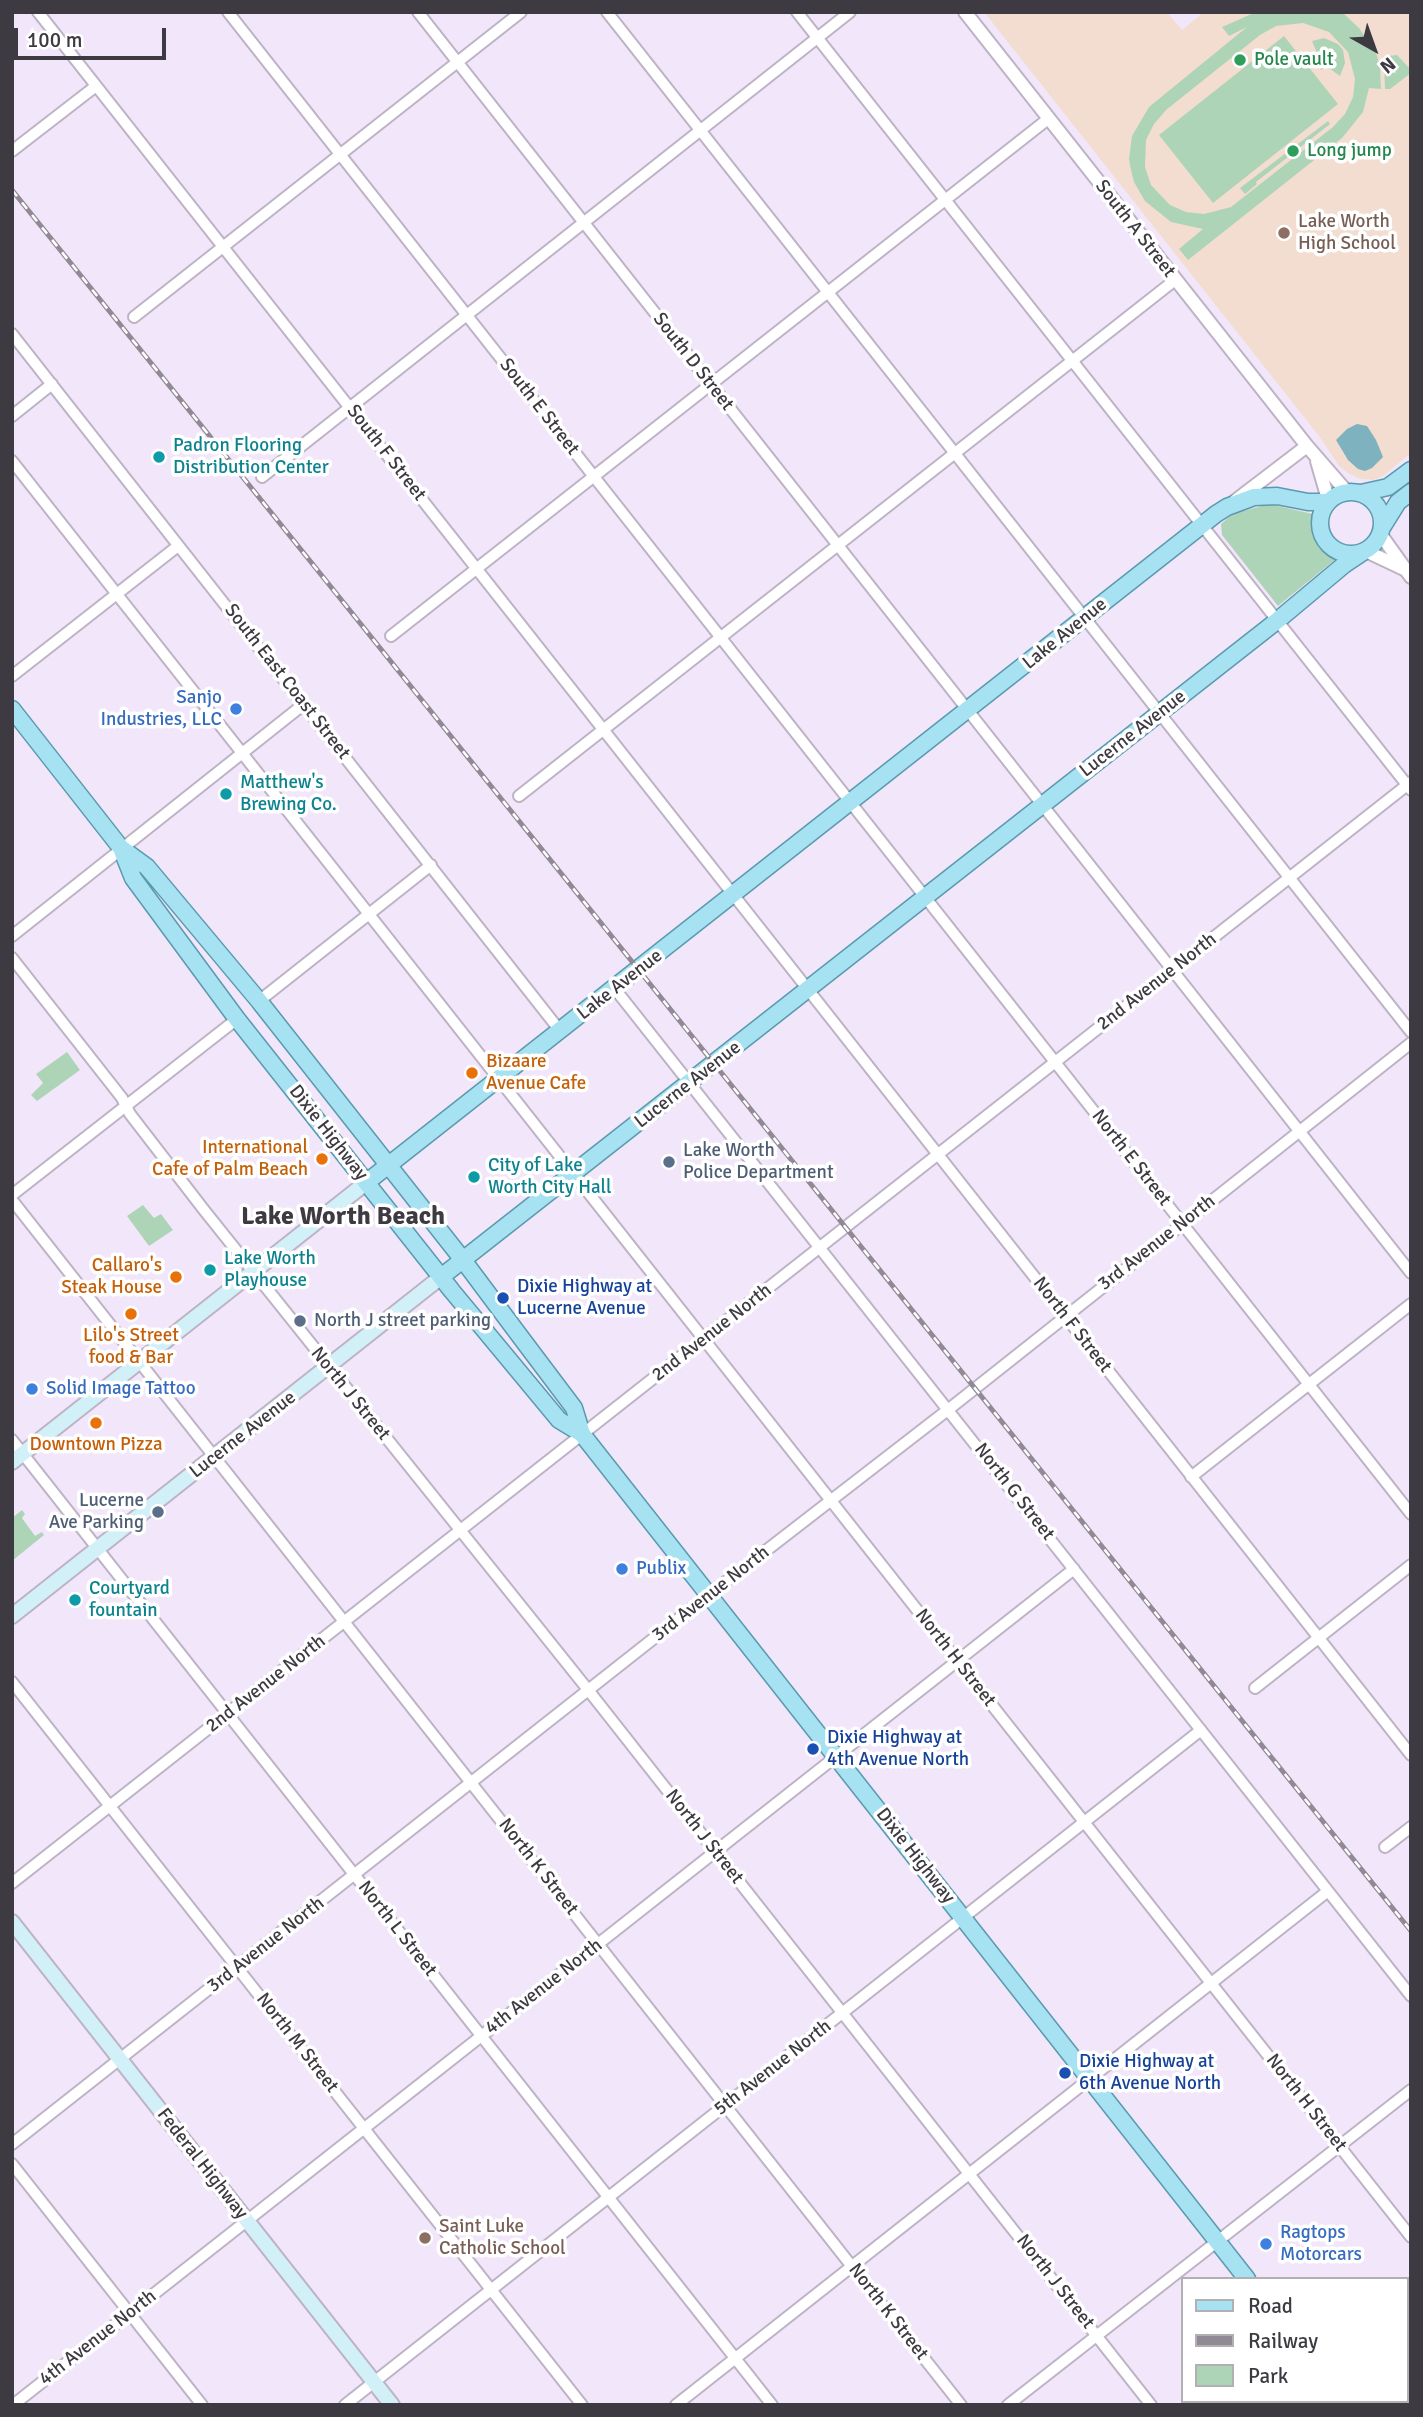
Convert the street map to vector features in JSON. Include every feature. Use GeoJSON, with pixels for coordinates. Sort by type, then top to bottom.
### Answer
{"type":"FeatureCollection","features":[{"type":"Feature","properties":{"kind":"main road"},"geometry":{"type":"LineString","coordinates":[[1411,470],[1388,488],[1354,493],[1327,501],[1321,512],[1320,523],[1325,539],[1332,547],[1342,552],[1352,554],[1365,551],[1382,530],[1398,502],[1411,492]]}},
{"type":"Feature","properties":{"kind":"main road"},"geometry":{"type":"LineString","coordinates":[[1354,493],[1371,498],[1378,506],[1382,530]]}},
{"type":"Feature","properties":{"kind":"main road","name":"Lake Avenue"},"geometry":{"type":"LineString","coordinates":[[17,1458],[1227,507],[1268,495],[1308,502],[1327,501]]}},
{"type":"Feature","properties":{"kind":"main road","name":"Lucerne Avenue"},"geometry":{"type":"LineString","coordinates":[[12,1616],[1278,620],[1326,579],[1365,551]]}},
{"type":"Feature","properties":{"kind":"main road","name":"Dixie Highway"},"geometry":{"type":"LineString","coordinates":[[12,709],[121,848],[147,867],[259,1001],[463,1260],[573,1408],[582,1434],[1245,2277]]}},
{"type":"Feature","properties":{"kind":"main road","name":"Dixie Highway"},"geometry":{"type":"LineString","coordinates":[[121,848],[133,878],[237,1018],[441,1277],[559,1420],[582,1434]]}},
{"type":"Feature","properties":{"kind":"main road","name":"Federal Highway"},"geometry":{"type":"LineString","coordinates":[[12,1922],[392,2405]]}},
{"type":"Feature","properties":{"kind":"street","name":"South F Street"},"geometry":{"type":"LineString","coordinates":[[38,12],[733,895]]}},
{"type":"Feature","properties":{"kind":"street","name":"South E Street"},"geometry":{"type":"LineString","coordinates":[[228,12],[850,802]]}},
{"type":"Feature","properties":{"kind":"street","name":"South D Street"},"geometry":{"type":"LineString","coordinates":[[418,12],[1411,1273]]}},
{"type":"Feature","properties":{"kind":"street"},"geometry":{"type":"LineString","coordinates":[[134,317],[521,12]]}},
{"type":"Feature","properties":{"kind":"street"},"geometry":{"type":"LineString","coordinates":[[607,12],[1411,1032]]}},
{"type":"Feature","properties":{"kind":"street"},"geometry":{"type":"LineString","coordinates":[[797,12],[1410,786]]}},
{"type":"Feature","properties":{"kind":"street"},"geometry":{"type":"LineString","coordinates":[[262,477],[850,12]]}},
{"type":"Feature","properties":{"kind":"street","name":"South A Street"},"geometry":{"type":"LineString","coordinates":[[965,12],[1307,446],[1354,493]]}},
{"type":"Feature","properties":{"kind":"street"},"geometry":{"type":"LineString","coordinates":[[12,151],[96,86]]}},
{"type":"Feature","properties":{"kind":"street"},"geometry":{"type":"LineString","coordinates":[[391,636],[1048,119]]}},
{"type":"Feature","properties":{"kind":"street"},"geometry":{"type":"LineString","coordinates":[[519,796],[1175,280]]}},
{"type":"Feature","properties":{"kind":"street","name":"South East Coast Street"},"geometry":{"type":"LineString","coordinates":[[12,334],[561,1032]]}},
{"type":"Feature","properties":{"kind":"street"},"geometry":{"type":"LineString","coordinates":[[12,416],[52,384]]}},
{"type":"Feature","properties":{"kind":"street","name":"Lake Avenue"},"geometry":{"type":"LineString","coordinates":[[1227,507],[1307,446]]}},
{"type":"Feature","properties":{"kind":"street"},"geometry":{"type":"LineString","coordinates":[[1316,457],[1327,501]]}},
{"type":"Feature","properties":{"kind":"street","name":"North H Street"},"geometry":{"type":"LineString","coordinates":[[12,461],[1411,2237]]}},
{"type":"Feature","properties":{"kind":"street"},"geometry":{"type":"LineString","coordinates":[[1382,530],[1408,573]]}},
{"type":"Feature","properties":{"kind":"street"},"geometry":{"type":"LineString","coordinates":[[12,676],[178,546]]}},
{"type":"Feature","properties":{"kind":"street"},"geometry":{"type":"LineString","coordinates":[[1365,551],[1408,573]]}},
{"type":"Feature","properties":{"kind":"street"},"geometry":{"type":"LineString","coordinates":[[12,936],[304,704]]}},
{"type":"Feature","properties":{"kind":"street","name":"2nd Avenue North"},"geometry":{"type":"LineString","coordinates":[[12,1884],[1289,878],[1410,786]]}},
{"type":"Feature","properties":{"kind":"street","name":"North E Street"},"geometry":{"type":"LineString","coordinates":[[850,802],[1411,1514]]}},
{"type":"Feature","properties":{"kind":"street"},"geometry":{"type":"LineString","coordinates":[[259,1001],[431,865]]}},
{"type":"Feature","properties":{"kind":"street","name":"North F Street"},"geometry":{"type":"LineString","coordinates":[[733,895],[1411,1755]]}},
{"type":"Feature","properties":{"kind":"street","name":"North J Street"},"geometry":{"type":"LineString","coordinates":[[12,958],[253,1272],[589,1690],[1151,2405]]}},
{"type":"Feature","properties":{"kind":"street","name":"North G Street"},"geometry":{"type":"LineString","coordinates":[[615,989],[1411,1996]]}},
{"type":"Feature","properties":{"kind":"street"},"geometry":{"type":"LineString","coordinates":[[12,1198],[237,1018]]}},
{"type":"Feature","properties":{"kind":"street","name":"3rd Avenue North"},"geometry":{"type":"LineString","coordinates":[[12,2144],[1411,1043]]}},
{"type":"Feature","properties":{"kind":"street","name":"North K Street"},"geometry":{"type":"LineString","coordinates":[[12,1198],[961,2405]]}},
{"type":"Feature","properties":{"kind":"street"},"geometry":{"type":"LineString","coordinates":[[1192,1477],[1411,1304]]}},
{"type":"Feature","properties":{"kind":"street","name":"North L Street"},"geometry":{"type":"LineString","coordinates":[[12,1440],[17,1458],[98,1549],[772,2405]]}},
{"type":"Feature","properties":{"kind":"street"},"geometry":{"type":"LineString","coordinates":[[1255,1688],[1411,1565]]}},
{"type":"Feature","properties":{"kind":"street","name":"4th Avenue North"},"geometry":{"type":"LineString","coordinates":[[13,2405],[1074,1569]]}},
{"type":"Feature","properties":{"kind":"street","name":"North M Street"},"geometry":{"type":"LineString","coordinates":[[12,1682],[582,2405]]}},
{"type":"Feature","properties":{"kind":"street","name":"5th Avenue North"},"geometry":{"type":"LineString","coordinates":[[345,2405],[1201,1730]]}},
{"type":"Feature","properties":{"kind":"street"},"geometry":{"type":"LineString","coordinates":[[1385,1847],[1411,1827]]}},
{"type":"Feature","properties":{"kind":"street"},"geometry":{"type":"LineString","coordinates":[[676,2405],[1328,1891]]}},
{"type":"Feature","properties":{"kind":"street"},"geometry":{"type":"LineString","coordinates":[[1008,2405],[1411,2090]]}},
{"type":"Feature","properties":{"kind":"street"},"geometry":{"type":"LineString","coordinates":[[12,2164],[202,2405]]}},
{"type":"Feature","properties":{"kind":"shaded area","name":"Lake Worth High School"},"geometry":{"type":"Polygon","coordinates":[[[984,12],[1167,12],[1182,30],[1204,12],[1411,12],[1411,453],[1383,476],[1373,480],[1360,479],[1339,466],[1319,436],[984,12]]]}},
{"type":"Feature","properties":{"kind":"green space"},"geometry":{"type":"Polygon","coordinates":[[[1256,12],[1343,13],[1359,28],[1376,53],[1380,66],[1381,89],[1369,88],[1363,112],[1342,138],[1188,260],[1179,249],[1203,229],[1171,222],[1145,201],[1134,182],[1131,170],[1129,159],[1132,136],[1149,107],[1247,27],[1229,36],[1222,27],[1256,12]],[[1303,23],[1276,26],[1260,35],[1166,110],[1154,124],[1146,140],[1145,167],[1151,185],[1170,205],[1186,212],[1204,214],[1231,207],[1333,127],[1345,114],[1353,97],[1355,79],[1348,52],[1329,32],[1303,23]]]}},
{"type":"Feature","properties":{"kind":"green space"},"geometry":{"type":"Polygon","coordinates":[[[1284,36],[1338,104],[1213,203],[1159,135],[1284,36]]]}},
{"type":"Feature","properties":{"kind":"green space"},"geometry":{"type":"Polygon","coordinates":[[[1324,38],[1338,44],[1343,50],[1345,63],[1340,76],[1326,66],[1321,70],[1315,62],[1319,58],[1312,41],[1324,38]]]}},
{"type":"Feature","properties":{"kind":"green space"},"geometry":{"type":"Polygon","coordinates":[[[1397,55],[1411,73],[1390,89],[1385,89],[1384,60],[1397,55]]]}},
{"type":"Feature","properties":{"kind":"green space","name":"Long jump"},"geometry":{"type":"Polygon","coordinates":[[[1328,121],[1330,124],[1256,182],[1245,194],[1240,188],[1328,121]]]}},
{"type":"Feature","properties":{"kind":"green space"},"geometry":{"type":"Polygon","coordinates":[[[1269,504],[1313,514],[1320,539],[1337,558],[1278,606],[1222,535],[1221,524],[1232,514],[1269,504]]]}},
{"type":"Feature","properties":{"kind":"green space"},"geometry":{"type":"Polygon","coordinates":[[[67,1052],[80,1070],[37,1101],[31,1095],[43,1083],[36,1074],[67,1052]]]}},
{"type":"Feature","properties":{"kind":"green space"},"geometry":{"type":"Polygon","coordinates":[[[143,1205],[154,1218],[161,1214],[173,1230],[149,1246],[127,1216],[143,1205]]]}},
{"type":"Feature","properties":{"kind":"green space"},"geometry":{"type":"Polygon","coordinates":[[[22,1510],[25,1514],[22,1518],[35,1536],[42,1532],[44,1535],[12,1561],[12,1518],[22,1510]]]}},
{"type":"Feature","properties":{"kind":"water"},"geometry":{"type":"Polygon","coordinates":[[[1357,424],[1367,426],[1383,457],[1365,471],[1358,469],[1348,460],[1336,440],[1357,424]]]}},
{"type":"Feature","properties":{"kind":"railway"},"geometry":{"type":"LineString","coordinates":[[12,190],[1411,1931]]}},
{"type":"Feature","properties":{"kind":"place","name":"Pole vault"},"geometry":{"type":"Point","coordinates":[1240,60]}},
{"type":"Feature","properties":{"kind":"place","name":"Long jump"},"geometry":{"type":"Point","coordinates":[1293,151]}},
{"type":"Feature","properties":{"kind":"place","name":"Lake Worth High School"},"geometry":{"type":"Point","coordinates":[1284,233]}},
{"type":"Feature","properties":{"kind":"place","name":"Padron Flooring Distribution Center"},"geometry":{"type":"Point","coordinates":[159,457]}},
{"type":"Feature","properties":{"kind":"place","name":"Sanjo Industries, LLC"},"geometry":{"type":"Point","coordinates":[236,709]}},
{"type":"Feature","properties":{"kind":"place","name":"Matthew's Brewing Co."},"geometry":{"type":"Point","coordinates":[226,794]}},
{"type":"Feature","properties":{"kind":"place","name":"Bizaare Avenue Cafe"},"geometry":{"type":"Point","coordinates":[472,1073]}},
{"type":"Feature","properties":{"kind":"place","name":"International Cafe of Palm Beach"},"geometry":{"type":"Point","coordinates":[322,1159]}},
{"type":"Feature","properties":{"kind":"place","name":"Lake Worth Police Department"},"geometry":{"type":"Point","coordinates":[669,1162]}},
{"type":"Feature","properties":{"kind":"place","name":"City of Lake Worth City Hall"},"geometry":{"type":"Point","coordinates":[474,1177]}},
{"type":"Feature","properties":{"kind":"place","name":"Lake Worth Playhouse"},"geometry":{"type":"Point","coordinates":[210,1270]}},
{"type":"Feature","properties":{"kind":"place","name":"Callaro's Steak House"},"geometry":{"type":"Point","coordinates":[176,1277]}},
{"type":"Feature","properties":{"kind":"place","name":"Dixie Highway at Lucerne Avenue"},"geometry":{"type":"Point","coordinates":[503,1298]}},
{"type":"Feature","properties":{"kind":"place","name":"Lilo's Street food & Bar"},"geometry":{"type":"Point","coordinates":[131,1314]}},
{"type":"Feature","properties":{"kind":"place","name":"North J street parking"},"geometry":{"type":"Point","coordinates":[300,1321]}},
{"type":"Feature","properties":{"kind":"place","name":"Solid Image Tattoo"},"geometry":{"type":"Point","coordinates":[32,1389]}},
{"type":"Feature","properties":{"kind":"place","name":"Downtown Pizza"},"geometry":{"type":"Point","coordinates":[96,1423]}},
{"type":"Feature","properties":{"kind":"place","name":"Lucerne Ave Parking"},"geometry":{"type":"Point","coordinates":[158,1512]}},
{"type":"Feature","properties":{"kind":"place","name":"Publix"},"geometry":{"type":"Point","coordinates":[622,1569]}},
{"type":"Feature","properties":{"kind":"place","name":"Courtyard fountain"},"geometry":{"type":"Point","coordinates":[75,1600]}},
{"type":"Feature","properties":{"kind":"place","name":"Dixie Highway at 4th Avenue North"},"geometry":{"type":"Point","coordinates":[813,1749]}},
{"type":"Feature","properties":{"kind":"place","name":"Dixie Highway at 6th Avenue North"},"geometry":{"type":"Point","coordinates":[1065,2073]}},
{"type":"Feature","properties":{"kind":"place","name":"Saint Luke Catholic School"},"geometry":{"type":"Point","coordinates":[425,2238]}},
{"type":"Feature","properties":{"kind":"place","name":"Ragtops Motorcars"},"geometry":{"type":"Point","coordinates":[1266,2244]}},
{"type":"Feature","properties":{"kind":"district","name":"Lake Worth Beach"},"geometry":{"type":"Point","coordinates":[343,1217]}}]}
